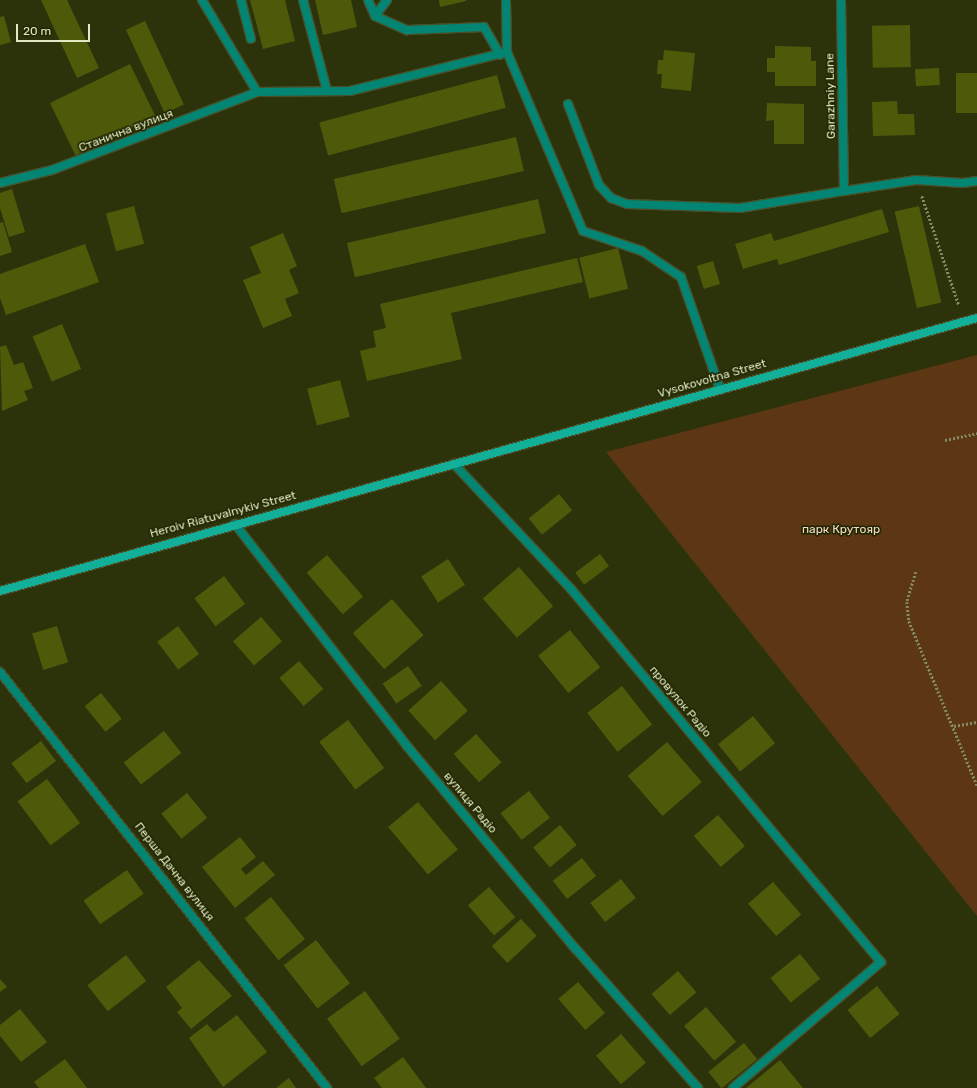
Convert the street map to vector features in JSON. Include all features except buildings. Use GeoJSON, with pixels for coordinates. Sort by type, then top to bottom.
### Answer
{"type":"FeatureCollection","features":[{"type":"Feature","properties":{"kind":"main road","name":"Vysokovoltna Street"},"geometry":{"type":"LineString","coordinates":[[454,464],[977,318]]}},
{"type":"Feature","properties":{"kind":"main road","name":"Heroiv Riatuvalnykiv Street"},"geometry":{"type":"LineString","coordinates":[[0,591],[235,524],[454,464]]}},
{"type":"Feature","properties":{"kind":"street"},"geometry":{"type":"LineString","coordinates":[[202,0],[257,92],[350,90],[503,53]]}},
{"type":"Feature","properties":{"kind":"street"},"geometry":{"type":"LineString","coordinates":[[241,0],[251,38]]}},
{"type":"Feature","properties":{"kind":"street"},"geometry":{"type":"LineString","coordinates":[[303,0],[327,91]]}},
{"type":"Feature","properties":{"kind":"street"},"geometry":{"type":"LineString","coordinates":[[368,0],[375,16],[406,30],[484,27],[503,53],[583,231],[642,251],[681,277],[720,389]]}},
{"type":"Feature","properties":{"kind":"street"},"geometry":{"type":"LineString","coordinates":[[375,16],[388,0]]}},
{"type":"Feature","properties":{"kind":"street"},"geometry":{"type":"LineString","coordinates":[[503,53],[506,0]]}},
{"type":"Feature","properties":{"kind":"street","name":"Garazhniy Lane"},"geometry":{"type":"LineString","coordinates":[[841,0],[844,191]]}},
{"type":"Feature","properties":{"kind":"street","name":"Станична вулиця"},"geometry":{"type":"LineString","coordinates":[[0,183],[82,160],[257,92]]}},
{"type":"Feature","properties":{"kind":"street"},"geometry":{"type":"LineString","coordinates":[[568,104],[599,185],[611,198],[627,204],[740,208],[916,180],[963,183],[977,181]]}},
{"type":"Feature","properties":{"kind":"street","name":"провулок Радіо"},"geometry":{"type":"LineString","coordinates":[[454,464],[570,589],[881,962],[732,1088]]}},
{"type":"Feature","properties":{"kind":"street","name":"вулиця Радіо"},"geometry":{"type":"LineString","coordinates":[[235,524],[407,746],[575,948],[698,1088]]}},
{"type":"Feature","properties":{"kind":"street","name":"Перша Дачна вулиця"},"geometry":{"type":"LineString","coordinates":[[0,672],[327,1088]]}},
{"type":"Feature","properties":{"kind":"path"},"geometry":{"type":"LineString","coordinates":[[916,180],[964,321]]}},
{"type":"Feature","properties":{"kind":"path"},"geometry":{"type":"LineString","coordinates":[[945,440],[977,433]]}},
{"type":"Feature","properties":{"kind":"path"},"geometry":{"type":"LineString","coordinates":[[916,572],[907,602],[908,621],[954,726],[977,785]]}},
{"type":"Feature","properties":{"kind":"path"},"geometry":{"type":"LineString","coordinates":[[954,726],[977,722]]}},
{"type":"Feature","properties":{"kind":"green space","name":"парк Крутояр"},"geometry":{"type":"Polygon","coordinates":[[[977,355],[977,916],[606,452],[977,355]]]}}]}
